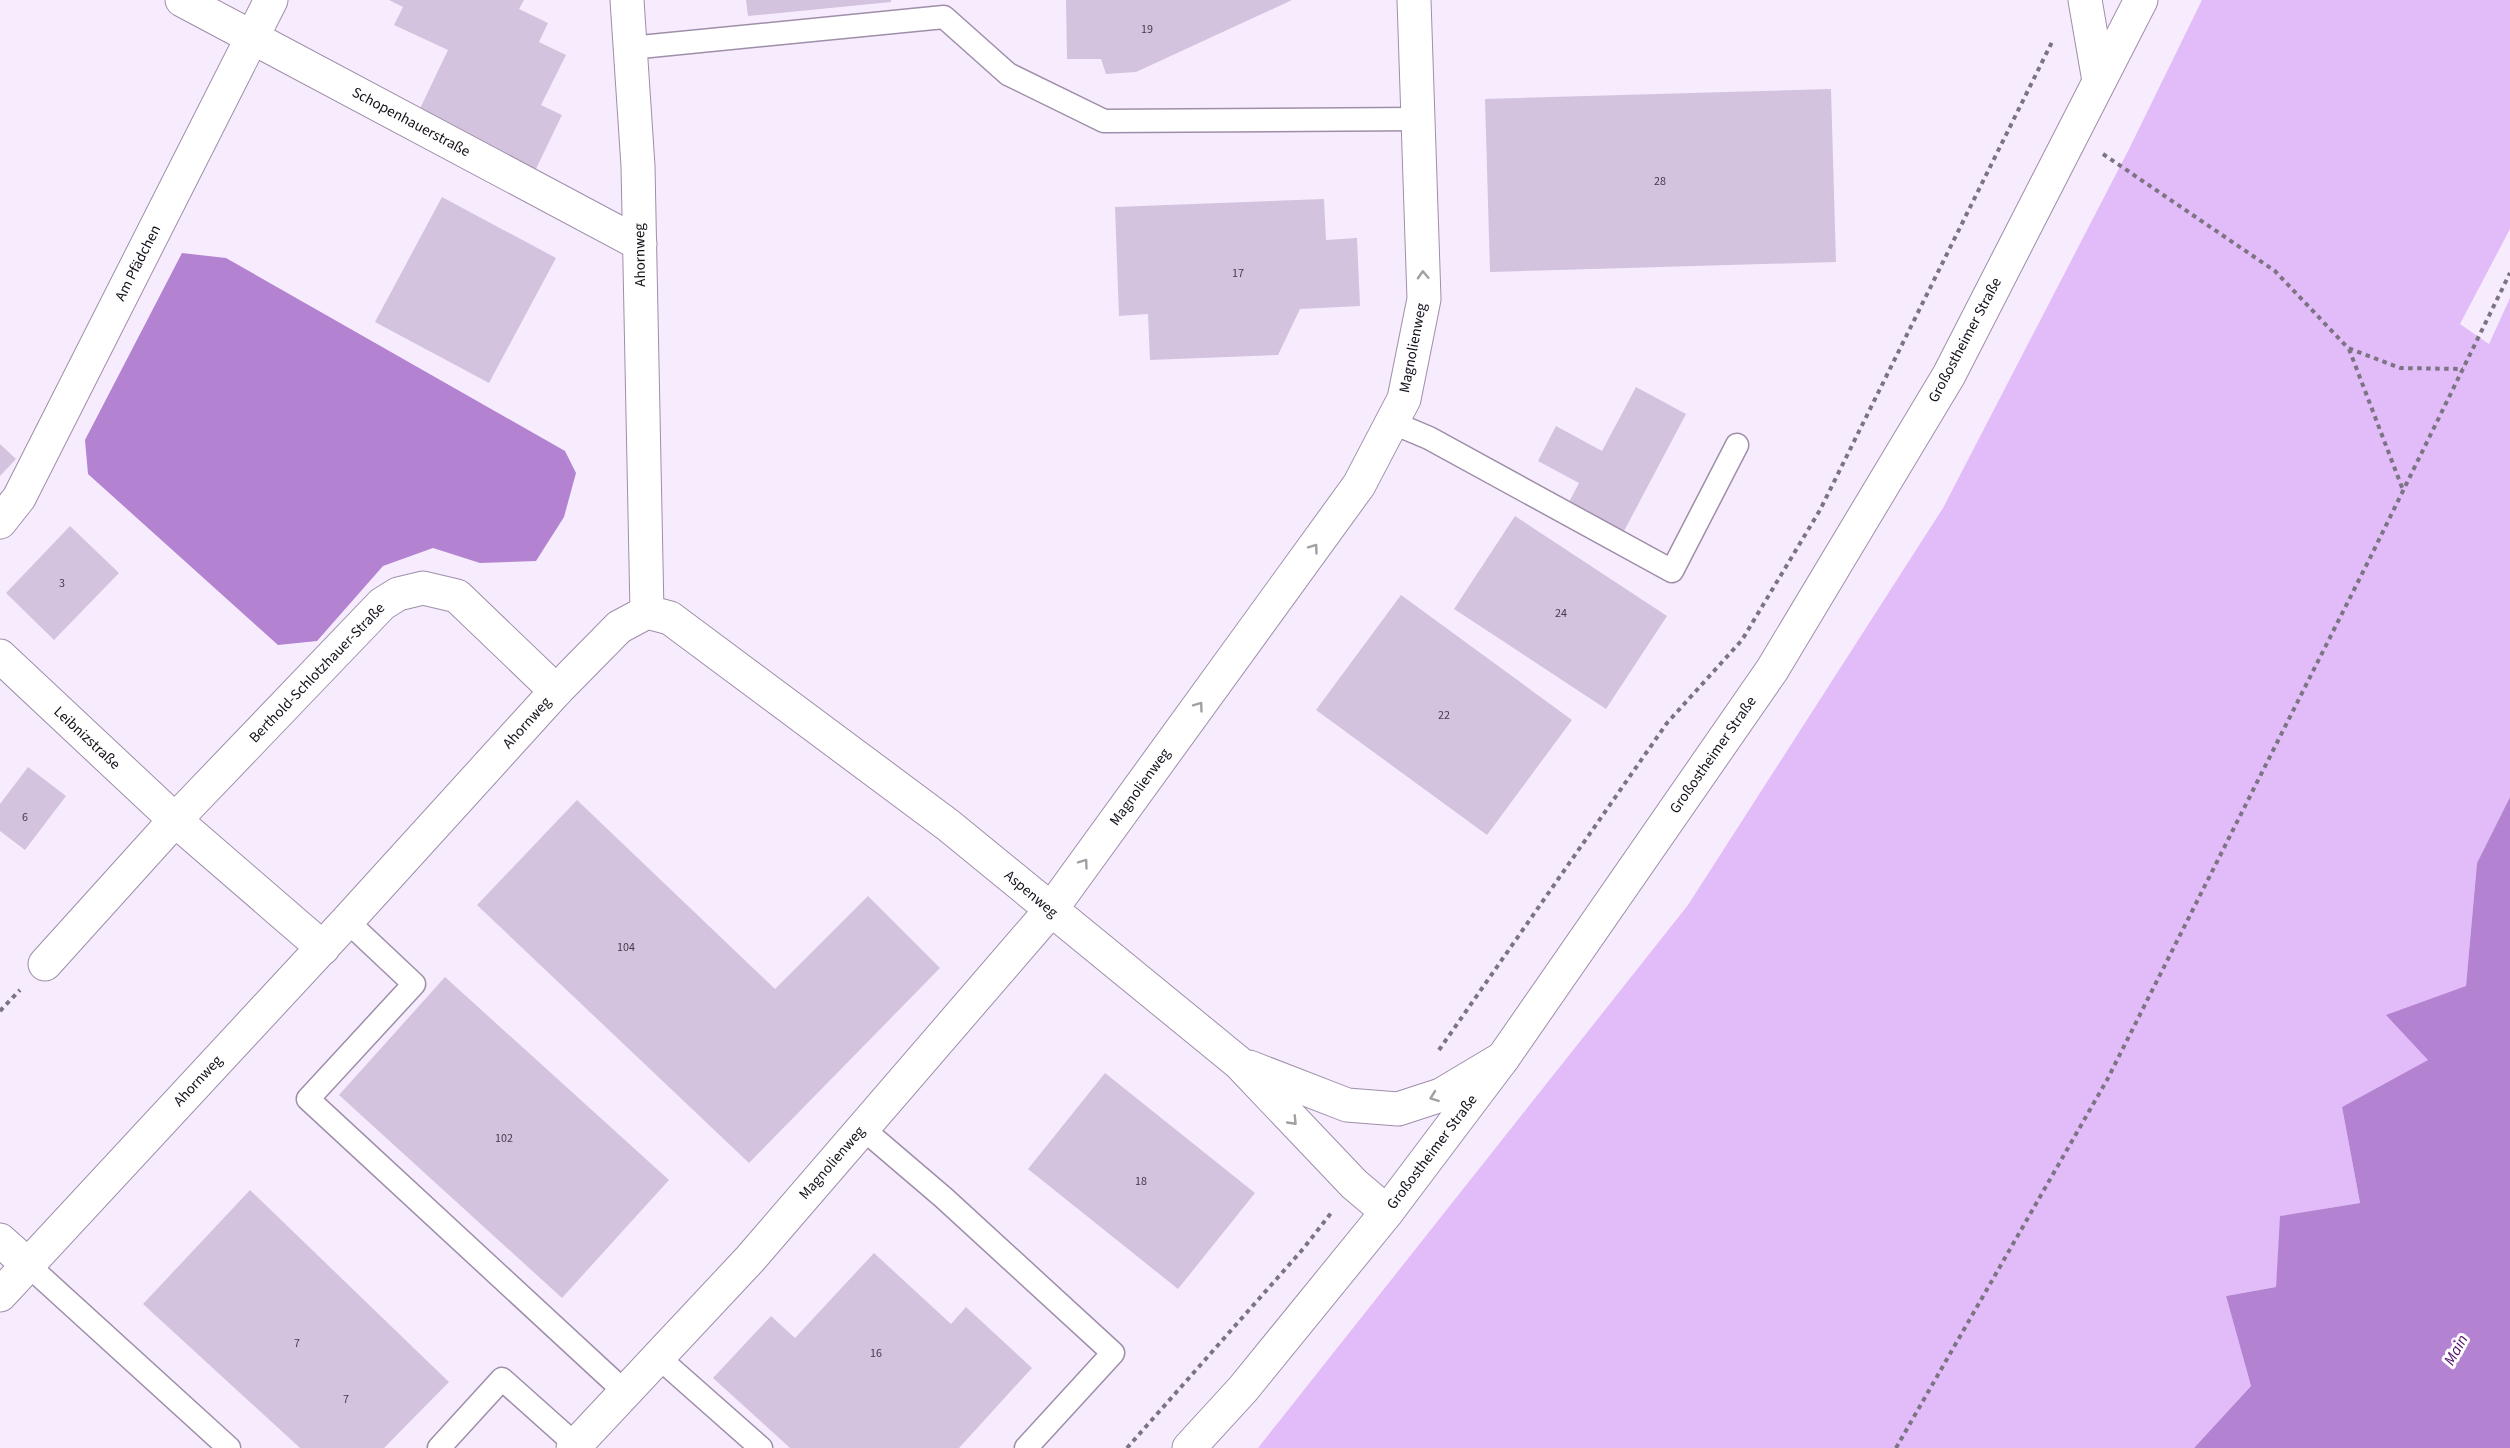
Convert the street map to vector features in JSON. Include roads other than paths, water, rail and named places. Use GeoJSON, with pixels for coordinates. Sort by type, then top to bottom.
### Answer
{"type":"FeatureCollection","features":[{"type":"Feature","properties":{"kind":"main road","name":"Schopenhauerstraße"},"geometry":{"type":"LineString","coordinates":[[182,0],[640,244]]}},
{"type":"Feature","properties":{"kind":"main road","name":"Am Pfädchen"},"geometry":{"type":"LineString","coordinates":[[0,522],[19,498],[272,0]]}},
{"type":"Feature","properties":{"kind":"main road","name":"Ahornweg"},"geometry":{"type":"LineString","coordinates":[[0,1295],[323,948],[556,691],[619,627],[647,612],[639,166],[627,0]]}},
{"type":"Feature","properties":{"kind":"main road","name":"Magnolienweg"},"geometry":{"type":"LineString","coordinates":[[574,1447],[750,1258],[1050,911],[1359,485],[1404,399],[1424,299],[1414,0]]}},
{"type":"Feature","properties":{"kind":"main road"},"geometry":{"type":"LineString","coordinates":[[2085,0],[2099,81]]}},
{"type":"Feature","properties":{"kind":"main road","name":"Großostheimer Straße"},"geometry":{"type":"LineString","coordinates":[[1189,1448],[1243,1389],[1387,1212],[1503,1058],[1772,669],[1949,375],[2140,0]]}},
{"type":"Feature","properties":{"kind":"main road","name":"Berthold-Schlotzhauer-Straße"},"geometry":{"type":"LineString","coordinates":[[175,820],[382,604],[398,594],[423,588],[457,596],[556,691]]}},
{"type":"Feature","properties":{"kind":"main road","name":"Aspenweg"},"geometry":{"type":"LineString","coordinates":[[647,612],[670,618],[940,819],[1239,1063],[1354,1184],[1387,1212]]}},
{"type":"Feature","properties":{"kind":"main road","name":"Leibnizstraße"},"geometry":{"type":"LineString","coordinates":[[0,656],[175,820],[323,948]]}},
{"type":"Feature","properties":{"kind":"main road"},"geometry":{"type":"LineString","coordinates":[[45,964],[175,820]]}},
{"type":"Feature","properties":{"kind":"main road"},"geometry":{"type":"LineString","coordinates":[[1239,1063],[1347,1105],[1398,1109],[1441,1095],[1503,1058]]}},
{"type":"Feature","properties":{"kind":"main road"},"geometry":{"type":"LineString","coordinates":[[0,1240],[28,1265]]}},
{"type":"Feature","properties":{"kind":"lane"},"geometry":{"type":"LineString","coordinates":[[630,48],[944,17],[1008,74],[1104,121],[1418,119]]}},
{"type":"Feature","properties":{"kind":"lane"},"geometry":{"type":"LineString","coordinates":[[1391,422],[1429,438],[1672,571],[1737,445]]}},
{"type":"Feature","properties":{"kind":"lane"},"geometry":{"type":"LineString","coordinates":[[347,921],[414,984],[308,1099],[626,1392]]}},
{"type":"Feature","properties":{"kind":"lane"},"geometry":{"type":"LineString","coordinates":[[862,1128],[944,1198],[1113,1353],[1026,1448]]}},
{"type":"Feature","properties":{"kind":"lane"},"geometry":{"type":"LineString","coordinates":[[28,1265],[229,1448]]}},
{"type":"Feature","properties":{"kind":"lane"},"geometry":{"type":"LineString","coordinates":[[658,1357],[761,1448]]}},
{"type":"Feature","properties":{"kind":"lane"},"geometry":{"type":"LineString","coordinates":[[439,1448],[502,1379],[574,1447]]}},
{"type":"Feature","properties":{"kind":"water"},"geometry":{"type":"Polygon","coordinates":[[[182,253],[226,258],[565,451],[576,473],[564,517],[536,561],[480,563],[433,548],[383,566],[317,641],[278,645],[88,474],[85,440],[182,253]]]}},
{"type":"Feature","properties":{"kind":"water","name":"Main"},"geometry":{"type":"Polygon","coordinates":[[[2510,797],[2510,1448],[2194,1448],[2251,1386],[2226,1296],[2276,1287],[2280,1216],[2360,1203],[2342,1107],[2428,1060],[2386,1015],[2466,986],[2477,863],[2510,797]]]}}]}
